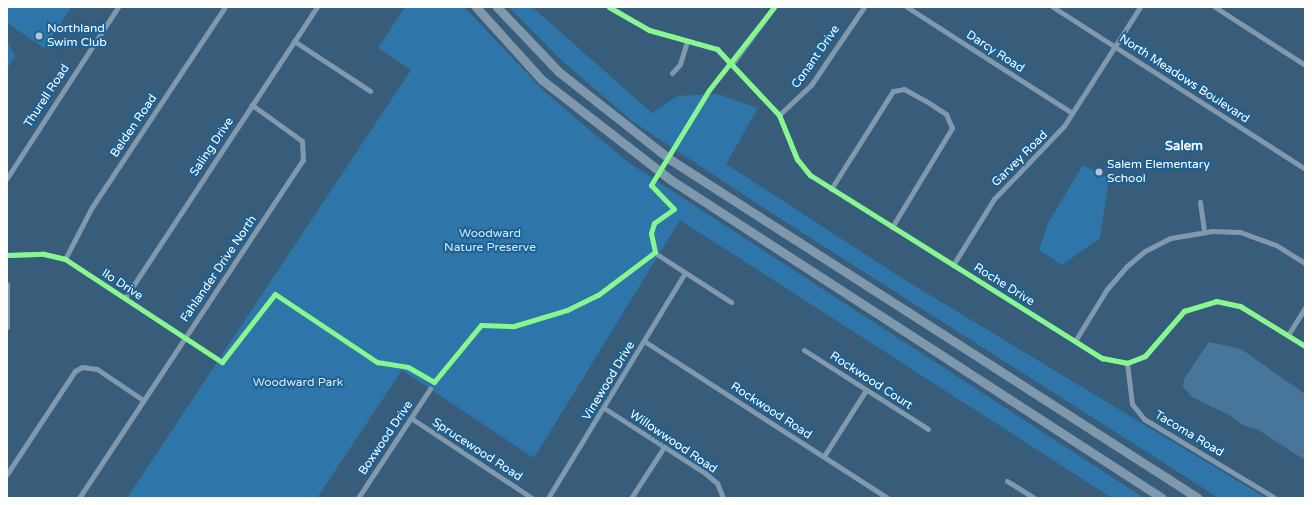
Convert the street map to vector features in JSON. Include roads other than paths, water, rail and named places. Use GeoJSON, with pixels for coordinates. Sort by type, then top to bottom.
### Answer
{"type":"FeatureCollection","features":[{"type":"Feature","properties":{"kind":"highway"},"geometry":{"type":"LineString","coordinates":[[476,7],[542,80],[671,180],[1162,498]]}},
{"type":"Feature","properties":{"kind":"highway"},"geometry":{"type":"LineString","coordinates":[[497,7],[559,72],[671,160],[1198,498]]}},
{"type":"Feature","properties":{"kind":"street","name":"Thurell Road"},"geometry":{"type":"LineString","coordinates":[[7,178],[118,7]]}},
{"type":"Feature","properties":{"kind":"street","name":"Belden Road"},"geometry":{"type":"LineString","coordinates":[[65,260],[92,207],[226,7]]}},
{"type":"Feature","properties":{"kind":"street","name":"Saling Drive"},"geometry":{"type":"LineString","coordinates":[[125,298],[317,7]]}},
{"type":"Feature","properties":{"kind":"street","name":"Roche Drive"},"geometry":{"type":"LineString","coordinates":[[609,7],[639,26],[717,49],[780,115],[800,164],[832,189],[1102,358],[1127,363]]}},
{"type":"Feature","properties":{"kind":"street"},"geometry":{"type":"LineString","coordinates":[[732,64],[773,7]]}},
{"type":"Feature","properties":{"kind":"street","name":"Conant Drive"},"geometry":{"type":"LineString","coordinates":[[780,115],[811,86],[864,7]]}},
{"type":"Feature","properties":{"kind":"street","name":"Darcy Road"},"geometry":{"type":"LineString","coordinates":[[907,7],[1072,114]]}},
{"type":"Feature","properties":{"kind":"street","name":"North Meadows Boulevard"},"geometry":{"type":"LineString","coordinates":[[1053,7],[1305,169]]}},
{"type":"Feature","properties":{"kind":"street","name":"Garvey Road"},"geometry":{"type":"LineString","coordinates":[[953,265],[994,199],[1050,144],[1072,114],[1140,7]]}},
{"type":"Feature","properties":{"kind":"street"},"geometry":{"type":"LineString","coordinates":[[1215,7],[1305,65]]}},
{"type":"Feature","properties":{"kind":"street"},"geometry":{"type":"LineString","coordinates":[[294,41],[370,91]]}},
{"type":"Feature","properties":{"kind":"street"},"geometry":{"type":"LineString","coordinates":[[672,73],[680,64],[687,41]]}},
{"type":"Feature","properties":{"kind":"street"},"geometry":{"type":"LineString","coordinates":[[832,189],[890,95],[898,89],[926,101],[946,114],[951,123],[950,133],[892,227]]}},
{"type":"Feature","properties":{"kind":"street","name":"Fahlander Drive North"},"geometry":{"type":"LineString","coordinates":[[79,498],[305,154],[298,136],[252,105]]}},
{"type":"Feature","properties":{"kind":"street"},"geometry":{"type":"LineString","coordinates":[[1200,202],[1204,231]]}},
{"type":"Feature","properties":{"kind":"street"},"geometry":{"type":"LineString","coordinates":[[1075,341],[1107,289],[1127,266],[1145,252],[1171,238],[1204,231],[1240,232],[1258,237],[1305,263]]}},
{"type":"Feature","properties":{"kind":"street","name":"Ilo Drive"},"geometry":{"type":"LineString","coordinates":[[7,255],[44,254],[65,260],[217,359]]}},
{"type":"Feature","properties":{"kind":"street"},"geometry":{"type":"LineString","coordinates":[[658,255],[731,302]]}},
{"type":"Feature","properties":{"kind":"street","name":"Vinewood Drive"},"geometry":{"type":"LineString","coordinates":[[548,498],[685,273]]}},
{"type":"Feature","properties":{"kind":"street"},"geometry":{"type":"LineString","coordinates":[[7,284],[7,327]]}},
{"type":"Feature","properties":{"kind":"street"},"geometry":{"type":"LineString","coordinates":[[1127,363],[1145,356],[1175,319],[1205,302],[1240,306],[1288,334],[1305,346]]}},
{"type":"Feature","properties":{"kind":"street"},"geometry":{"type":"LineString","coordinates":[[1288,334],[1305,308]]}},
{"type":"Feature","properties":{"kind":"street","name":"Rockwood Road"},"geometry":{"type":"LineString","coordinates":[[644,341],[888,498]]}},
{"type":"Feature","properties":{"kind":"street","name":"Rockwood Court"},"geometry":{"type":"LineString","coordinates":[[804,350],[928,429]]}},
{"type":"Feature","properties":{"kind":"street","name":"Tacoma Road"},"geometry":{"type":"LineString","coordinates":[[1127,363],[1129,393],[1140,415],[1275,498]]}},
{"type":"Feature","properties":{"kind":"street"},"geometry":{"type":"LineString","coordinates":[[7,474],[75,371],[82,367],[97,369],[143,400]]}},
{"type":"Feature","properties":{"kind":"street","name":"Boxwood Drive"},"geometry":{"type":"LineString","coordinates":[[358,498],[430,389]]}},
{"type":"Feature","properties":{"kind":"street"},"geometry":{"type":"LineString","coordinates":[[824,456],[866,390]]}},
{"type":"Feature","properties":{"kind":"street","name":"Willowwood Road"},"geometry":{"type":"LineString","coordinates":[[604,408],[705,473],[717,483],[723,498]]}},
{"type":"Feature","properties":{"kind":"street","name":"Sprucewood Road"},"geometry":{"type":"LineString","coordinates":[[411,418],[532,498]]}},
{"type":"Feature","properties":{"kind":"street"},"geometry":{"type":"LineString","coordinates":[[631,498],[664,447]]}},
{"type":"Feature","properties":{"kind":"street"},"geometry":{"type":"LineString","coordinates":[[1007,481],[1034,498]]}},
{"type":"Feature","properties":{"kind":"place","name":"Northland Swim Club"},"geometry":{"type":"Point","coordinates":[39,36]}},
{"type":"Feature","properties":{"kind":"place","name":"Salem Elementary School"},"geometry":{"type":"Point","coordinates":[1099,172]}},
{"type":"Feature","properties":{"kind":"district","name":"Salem"},"geometry":{"type":"Point","coordinates":[1184,146]}},
{"type":"Feature","properties":{"kind":"park label","name":"Woodward Nature Preserve"},"geometry":{"type":"Point","coordinates":[490,241]}},
{"type":"Feature","properties":{"kind":"park label","name":"Woodward Park"},"geometry":{"type":"Point","coordinates":[298,383]}}]}
